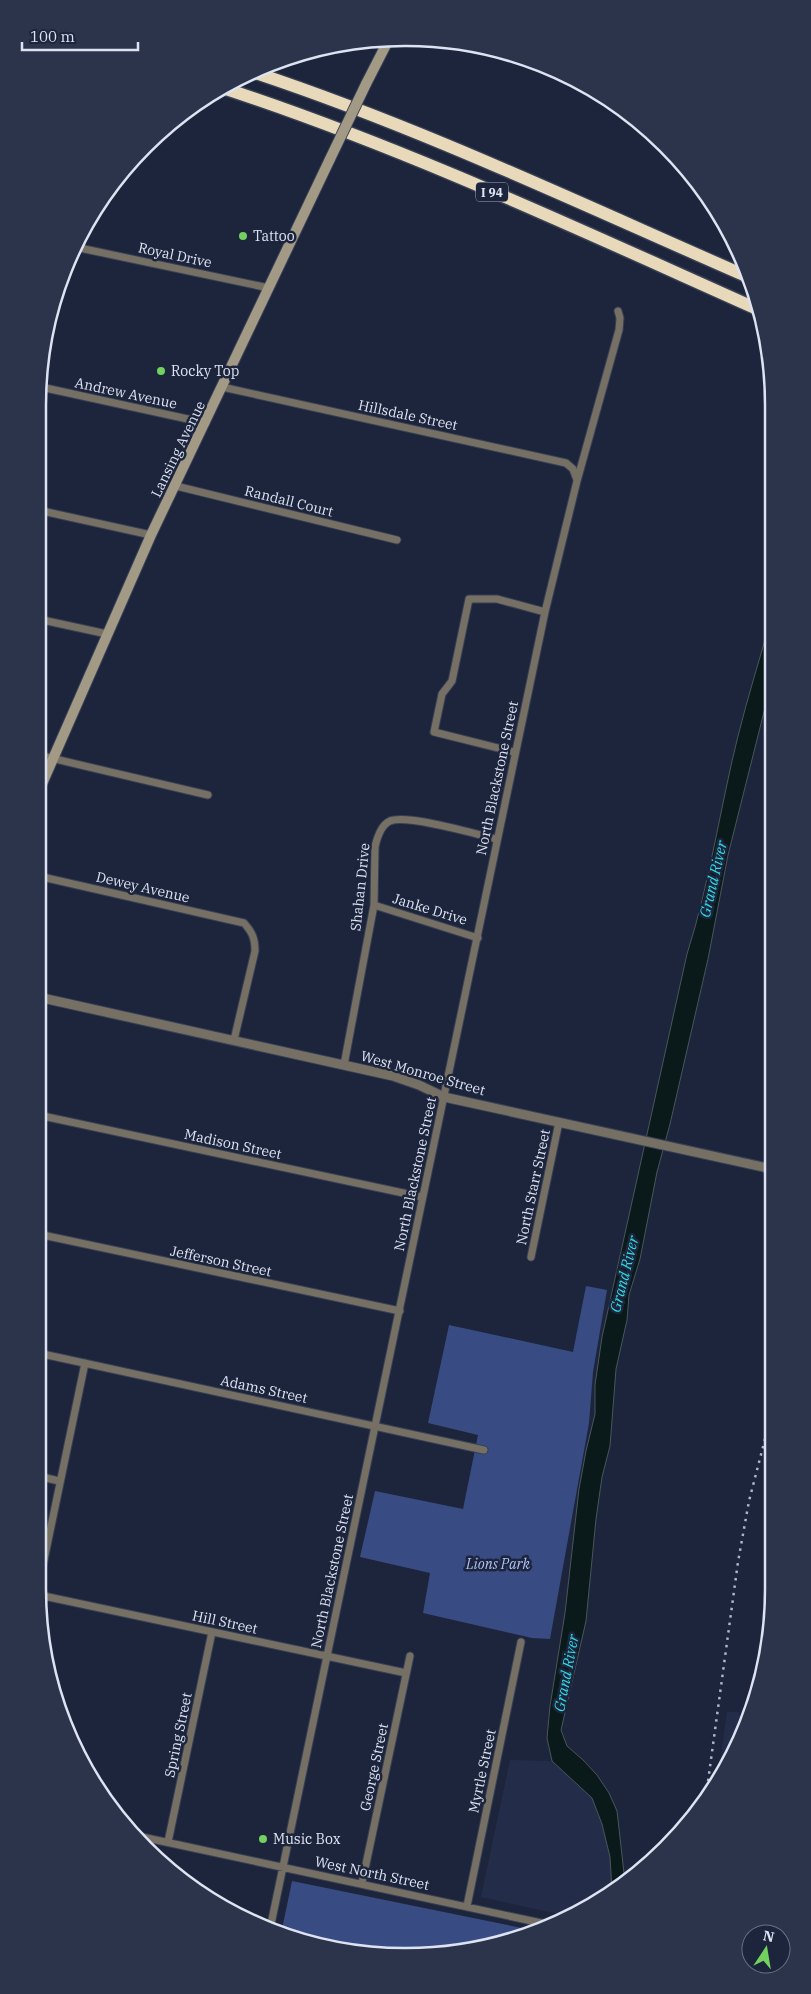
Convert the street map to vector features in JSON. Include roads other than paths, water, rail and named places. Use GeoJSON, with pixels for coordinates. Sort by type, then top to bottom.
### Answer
{"type":"FeatureCollection","features":[{"type":"Feature","properties":{"kind":"highway","name":"I 94"},"geometry":{"type":"LineString","coordinates":[[264,76],[358,109],[446,145],[739,273]]}},
{"type":"Feature","properties":{"kind":"highway","name":"I 94"},"geometry":{"type":"LineString","coordinates":[[232,91],[309,117],[406,155],[751,306]]}},
{"type":"Feature","properties":{"kind":"main road","name":"Lansing Avenue"},"geometry":{"type":"LineString","coordinates":[[46,775],[151,535],[385,47]]}},
{"type":"Feature","properties":{"kind":"street","name":"Royal Drive"},"geometry":{"type":"LineString","coordinates":[[82,249],[269,288]]}},
{"type":"Feature","properties":{"kind":"street","name":"North Blackstone Street"},"geometry":{"type":"LineString","coordinates":[[272,1921],[374,1426],[400,1311],[422,1197],[478,938],[514,752],[545,612],[577,481],[619,330],[620,318],[618,311]]}},
{"type":"Feature","properties":{"kind":"street","name":"Hillsdale Street"},"geometry":{"type":"LineString","coordinates":[[222,387],[566,463],[573,469],[577,481]]}},
{"type":"Feature","properties":{"kind":"street","name":"Andrew Avenue"},"geometry":{"type":"LineString","coordinates":[[47,388],[206,423]]}},
{"type":"Feature","properties":{"kind":"street","name":"Randall Court"},"geometry":{"type":"LineString","coordinates":[[176,486],[397,540]]}},
{"type":"Feature","properties":{"kind":"street"},"geometry":{"type":"LineString","coordinates":[[46,512],[151,535]]}},
{"type":"Feature","properties":{"kind":"street"},"geometry":{"type":"LineString","coordinates":[[514,752],[434,732],[442,694],[452,681],[469,598],[497,599],[545,612]]}},
{"type":"Feature","properties":{"kind":"street"},"geometry":{"type":"LineString","coordinates":[[46,621],[107,634]]}},
{"type":"Feature","properties":{"kind":"street"},"geometry":{"type":"LineString","coordinates":[[46,757],[208,795]]}},
{"type":"Feature","properties":{"kind":"street","name":"Shahan Drive"},"geometry":{"type":"LineString","coordinates":[[344,1065],[374,905],[375,847],[380,832],[391,821],[414,820],[496,839]]}},
{"type":"Feature","properties":{"kind":"street","name":"Dewey Avenue"},"geometry":{"type":"LineString","coordinates":[[46,878],[244,923],[252,932],[255,940],[255,951],[234,1040]]}},
{"type":"Feature","properties":{"kind":"street","name":"Janke Drive"},"geometry":{"type":"LineString","coordinates":[[374,905],[478,938]]}},
{"type":"Feature","properties":{"kind":"street","name":"West Monroe Street"},"geometry":{"type":"LineString","coordinates":[[46,999],[393,1076],[419,1084],[444,1097],[765,1167]]}},
{"type":"Feature","properties":{"kind":"street","name":"Madison Street"},"geometry":{"type":"LineString","coordinates":[[46,1118],[422,1197]]}},
{"type":"Feature","properties":{"kind":"street","name":"North Starr Street"},"geometry":{"type":"LineString","coordinates":[[531,1257],[559,1122]]}},
{"type":"Feature","properties":{"kind":"street","name":"Jefferson Street"},"geometry":{"type":"LineString","coordinates":[[46,1236],[400,1311]]}},
{"type":"Feature","properties":{"kind":"street","name":"Adams Street"},"geometry":{"type":"LineString","coordinates":[[46,1355],[484,1450]]}},
{"type":"Feature","properties":{"kind":"street"},"geometry":{"type":"LineString","coordinates":[[46,1550],[85,1363]]}},
{"type":"Feature","properties":{"kind":"street"},"geometry":{"type":"LineString","coordinates":[[46,1478],[60,1481]]}},
{"type":"Feature","properties":{"kind":"street","name":"Hill Street"},"geometry":{"type":"LineString","coordinates":[[46,1597],[406,1674]]}},
{"type":"Feature","properties":{"kind":"street","name":"Spring Street"},"geometry":{"type":"LineString","coordinates":[[168,1842],[212,1632]]}},
{"type":"Feature","properties":{"kind":"street","name":"Myrtle Street"},"geometry":{"type":"LineString","coordinates":[[467,1906],[521,1642]]}},
{"type":"Feature","properties":{"kind":"street","name":"George Street"},"geometry":{"type":"LineString","coordinates":[[362,1883],[410,1656]]}},
{"type":"Feature","properties":{"kind":"street","name":"West North Street"},"geometry":{"type":"LineString","coordinates":[[146,1838],[538,1922]]}},
{"type":"Feature","properties":{"kind":"water","name":"Grand River"},"geometry":{"type":"Polygon","coordinates":[[[765,640],[765,708],[728,855],[708,959],[657,1172],[640,1259],[629,1295],[627,1320],[616,1369],[610,1446],[602,1477],[596,1519],[586,1621],[561,1730],[567,1746],[597,1775],[609,1793],[617,1811],[624,1874],[612,1883],[610,1857],[602,1824],[592,1798],[552,1761],[547,1738],[550,1706],[565,1613],[579,1489],[595,1414],[595,1385],[602,1337],[687,954],[695,927],[746,706],[765,640]]]}},
{"type":"Feature","properties":{"kind":"railway"},"geometry":{"type":"LineString","coordinates":[[708,1782],[738,1562],[749,1501],[765,1439]]}},
{"type":"Feature","properties":{"kind":"place","name":"Tattoo"},"geometry":{"type":"Point","coordinates":[243,236]}},
{"type":"Feature","properties":{"kind":"place","name":"Rocky Top"},"geometry":{"type":"Point","coordinates":[161,371]}},
{"type":"Feature","properties":{"kind":"place","name":"Music Box"},"geometry":{"type":"Point","coordinates":[263,1839]}},
{"type":"Feature","properties":{"kind":"park label","name":"Lions Park"},"geometry":{"type":"Point","coordinates":[498,1564]}}]}
